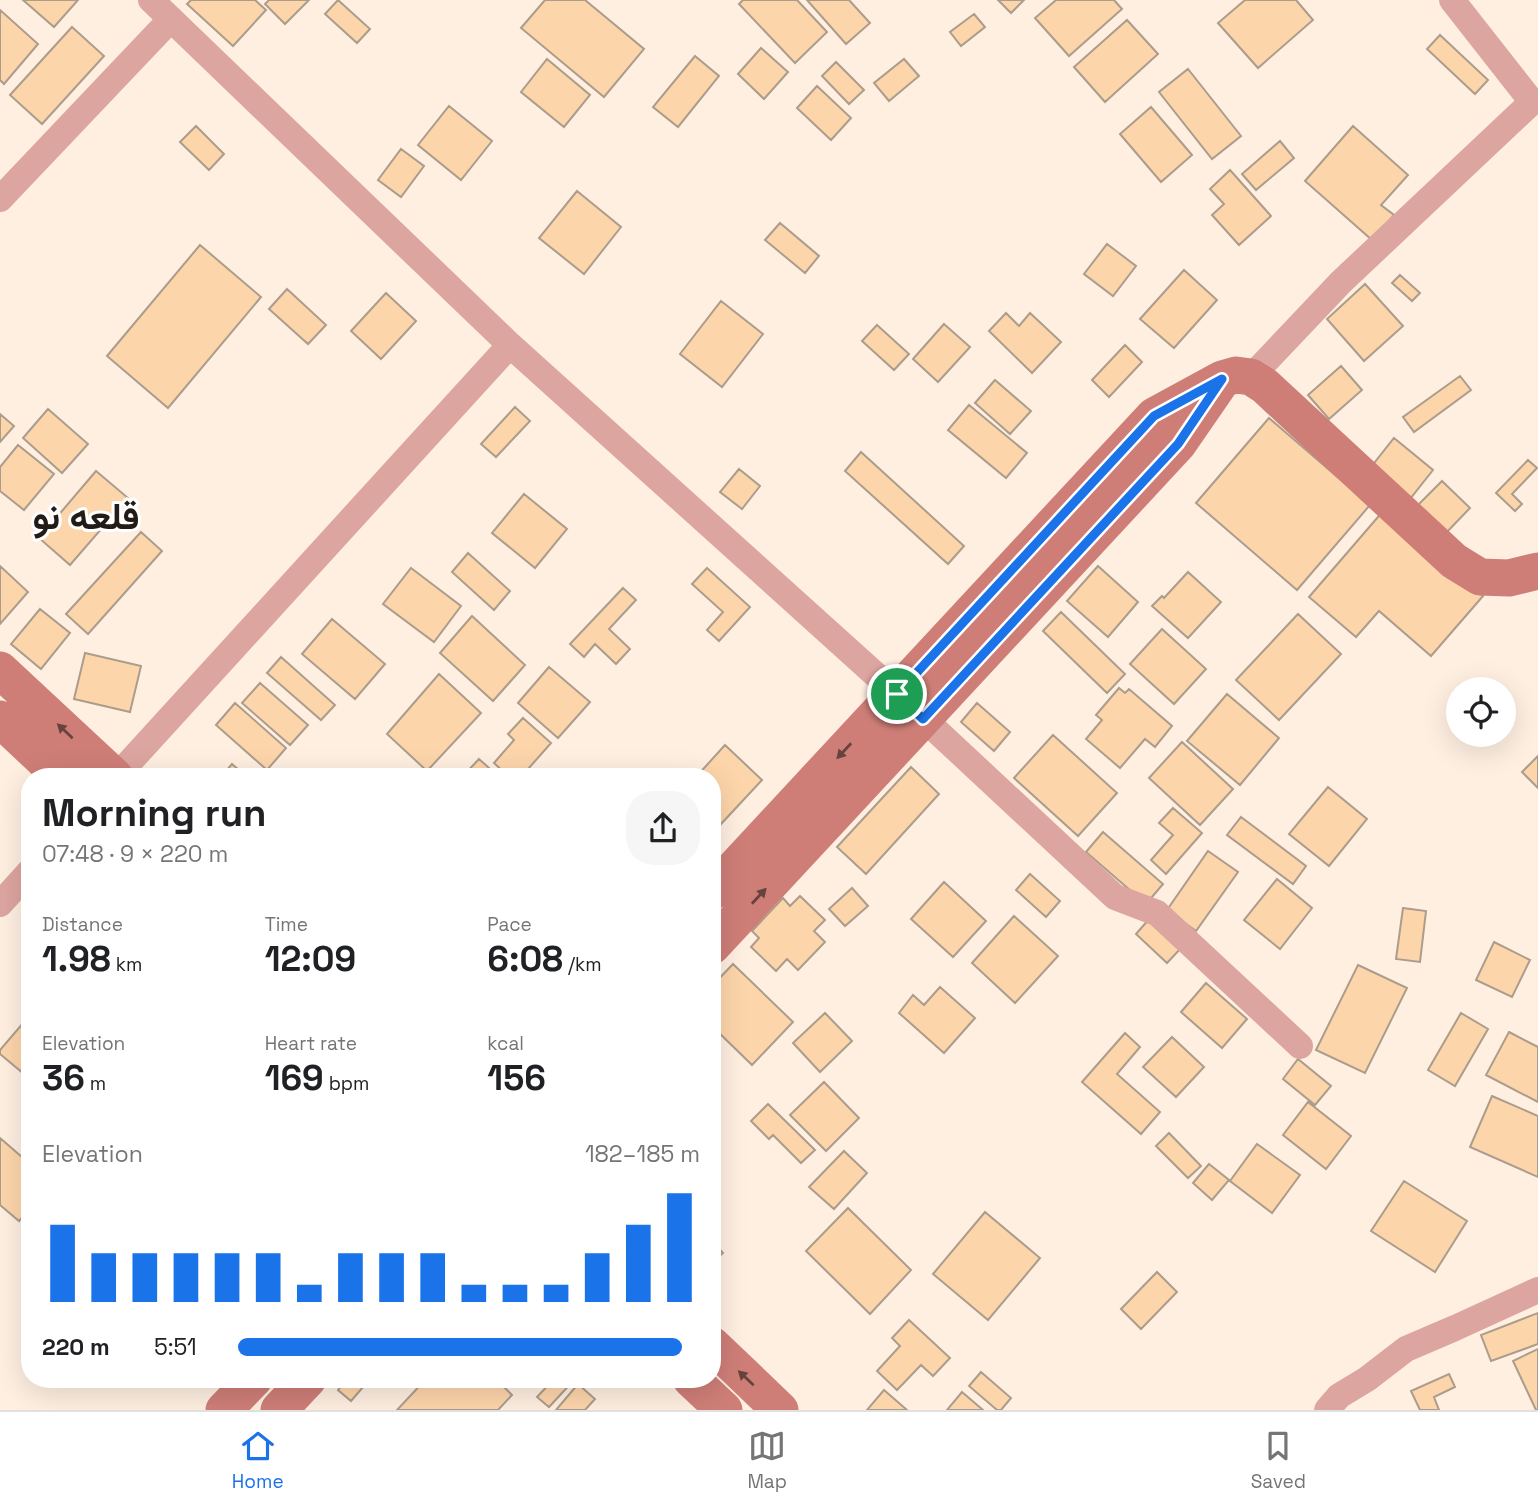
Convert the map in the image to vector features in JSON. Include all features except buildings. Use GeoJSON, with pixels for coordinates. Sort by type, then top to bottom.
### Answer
{"type":"FeatureCollection","features":[{"type":"Feature","properties":{"kind":"street"},"geometry":{"type":"LineString","coordinates":[[151,0],[510,345],[910,707],[1115,897],[1157,913],[1300,1046]]}},
{"type":"Feature","properties":{"kind":"street"},"geometry":{"type":"LineString","coordinates":[[721,884],[910,707],[1178,444],[1236,378],[1532,102],[1452,0]]}},
{"type":"Feature","properties":{"kind":"street"},"geometry":{"type":"LineString","coordinates":[[0,199],[171,19]]}},
{"type":"Feature","properties":{"kind":"street"},"geometry":{"type":"LineString","coordinates":[[123,768],[510,345]]}},
{"type":"Feature","properties":{"kind":"street"},"geometry":{"type":"LineString","coordinates":[[1236,378],[1265,386],[1454,561],[1480,577],[1509,578],[1538,571]]}},
{"type":"Feature","properties":{"kind":"street"},"geometry":{"type":"LineString","coordinates":[[0,670],[105,768]]}},
{"type":"Feature","properties":{"kind":"street"},"geometry":{"type":"LineString","coordinates":[[721,935],[910,707]]}},
{"type":"Feature","properties":{"kind":"street"},"geometry":{"type":"LineString","coordinates":[[0,719],[52,768]]}},
{"type":"Feature","properties":{"kind":"street"},"geometry":{"type":"LineString","coordinates":[[0,904],[21,881]]}},
{"type":"Feature","properties":{"kind":"street"},"geometry":{"type":"LineString","coordinates":[[1327,1410],[1339,1396],[1367,1379],[1405,1349],[1538,1290]]}},
{"type":"Feature","properties":{"kind":"street"},"geometry":{"type":"LineString","coordinates":[[721,1354],[780,1410]]}},
{"type":"Feature","properties":{"kind":"street"},"geometry":{"type":"LineString","coordinates":[[225,1410],[246,1388]]}},
{"type":"Feature","properties":{"kind":"street"},"geometry":{"type":"LineString","coordinates":[[279,1410],[300,1388]]}},
{"type":"Feature","properties":{"kind":"street"},"geometry":{"type":"LineString","coordinates":[[701,1388],[724,1410]]}},
{"type":"Feature","properties":{"kind":"district","name":"قلعه نو"},"geometry":{"type":"Point","coordinates":[86,516]}},
{"type":"Feature","properties":{"kind":"route"},"geometry":{"type":"LineString","coordinates":[[1222,379],[1178,444],[923,719],[897,694],[1154,416],[1222,379]]}}]}
